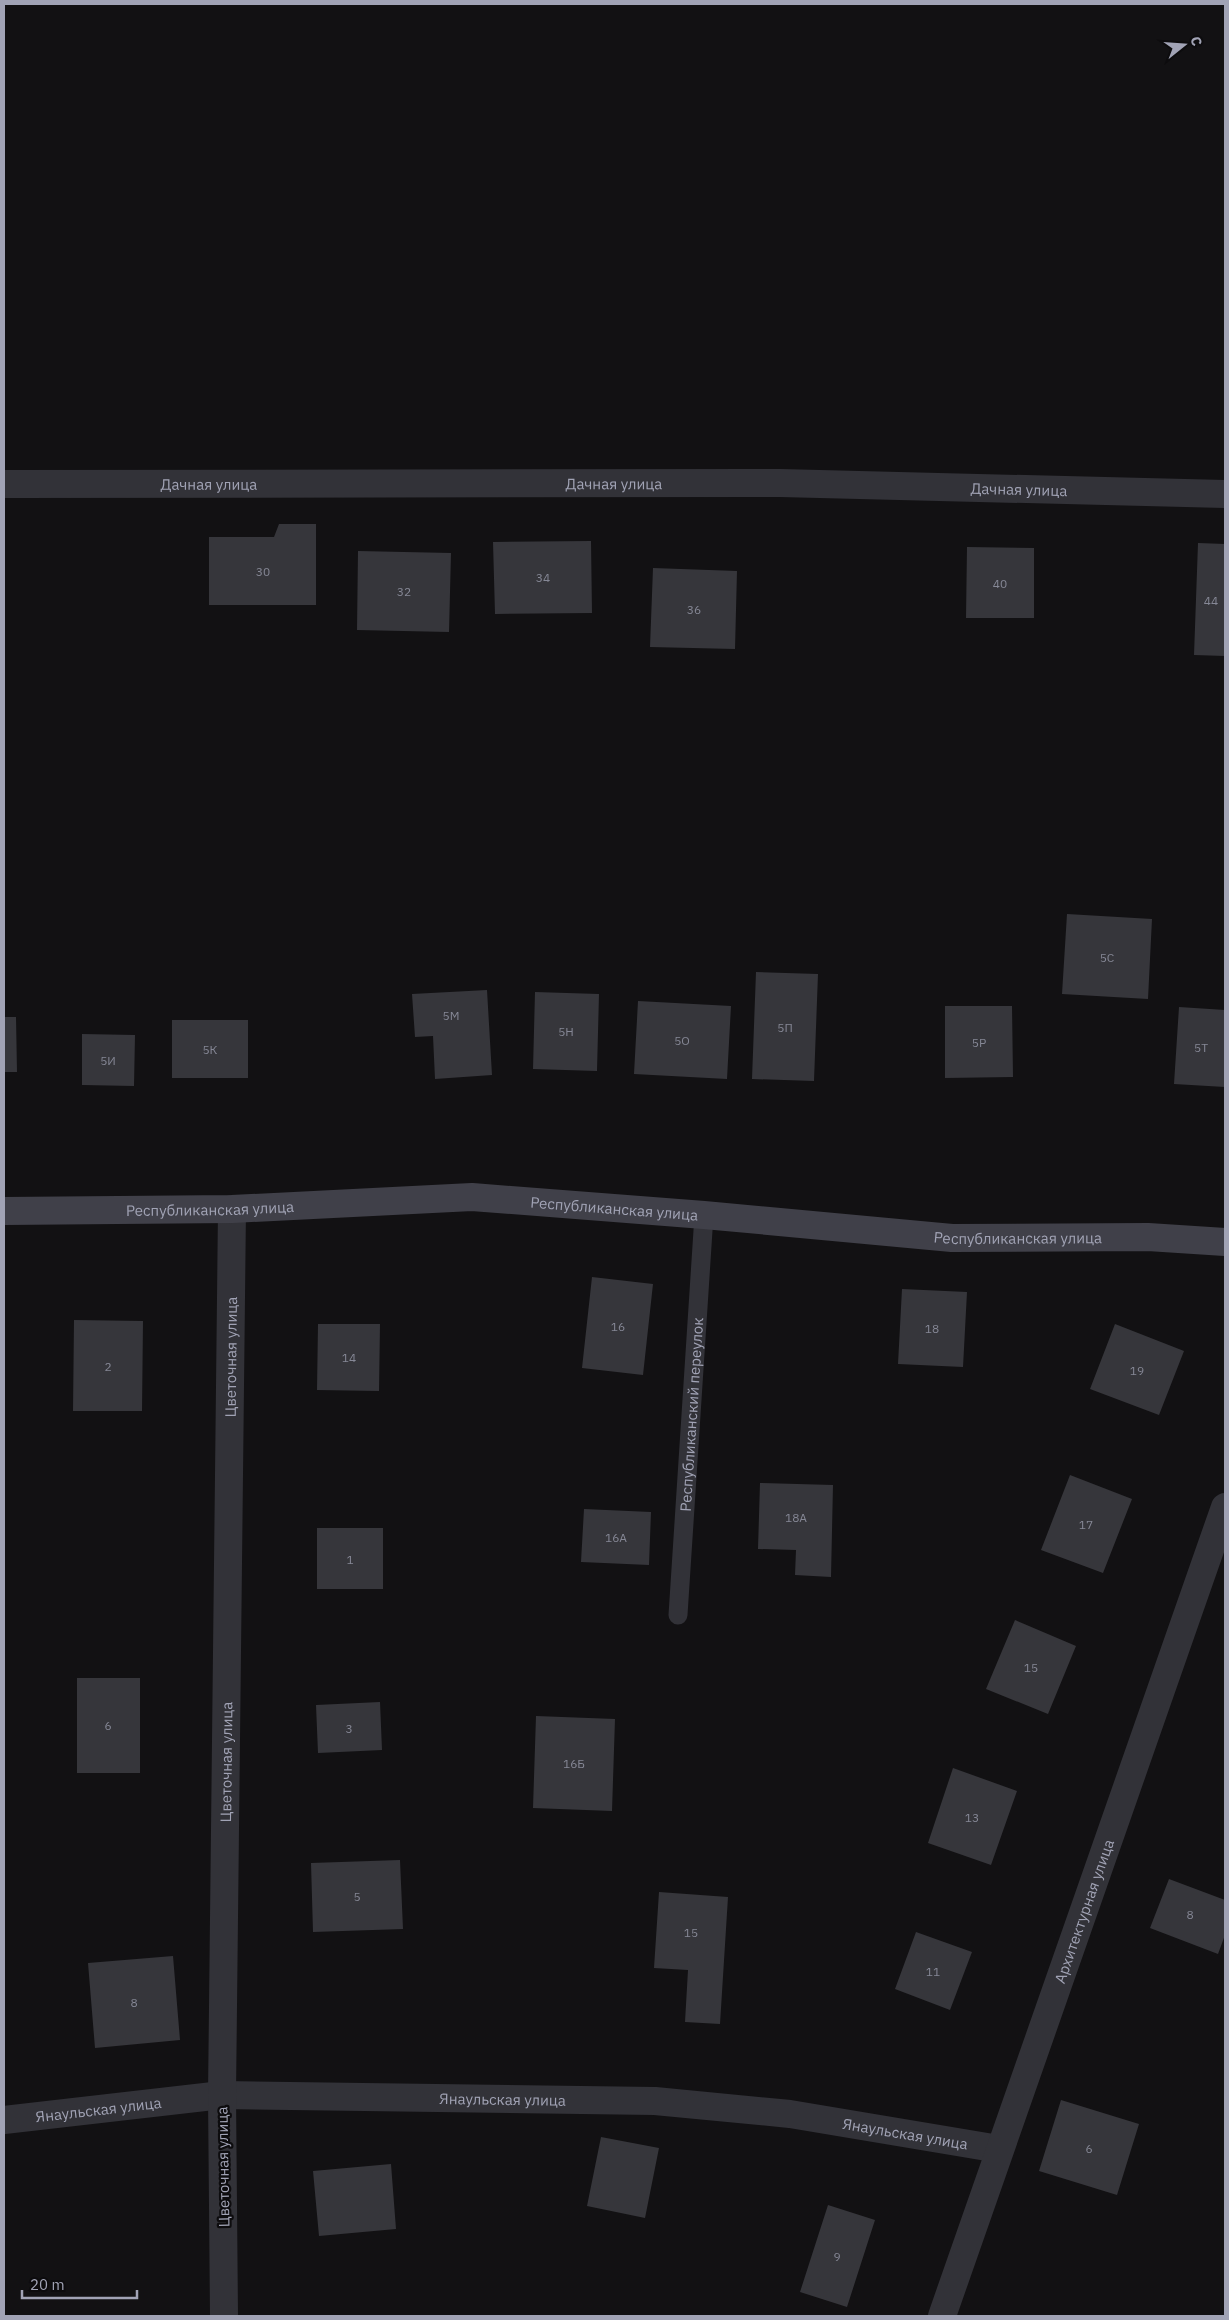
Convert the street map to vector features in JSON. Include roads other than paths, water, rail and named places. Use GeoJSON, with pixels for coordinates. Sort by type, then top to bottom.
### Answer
{"type":"FeatureCollection","features":[{"type":"Feature","properties":{"kind":"street","name":"Дачная улица"},"geometry":{"type":"LineString","coordinates":[[4,484],[780,482],[1225,494]]}},
{"type":"Feature","properties":{"kind":"street","name":"Республиканская улица"},"geometry":{"type":"LineString","coordinates":[[4,1211],[232,1209],[472,1197],[704,1215],[952,1238],[1148,1237],[1225,1242]]}},
{"type":"Feature","properties":{"kind":"street","name":"Цветочная улица"},"geometry":{"type":"LineString","coordinates":[[224,2316],[222,2095],[232,1209]]}},
{"type":"Feature","properties":{"kind":"street","name":"Архитектурная улица"},"geometry":{"type":"LineString","coordinates":[[942,2316],[1225,1507]]}},
{"type":"Feature","properties":{"kind":"street","name":"Янаульская улица"},"geometry":{"type":"LineString","coordinates":[[4,2120],[222,2095],[655,2101],[790,2114],[999,2149]]}},
{"type":"Feature","properties":{"kind":"lane","name":"Республиканский переулок"},"geometry":{"type":"LineString","coordinates":[[678,1615],[704,1215]]}}]}
